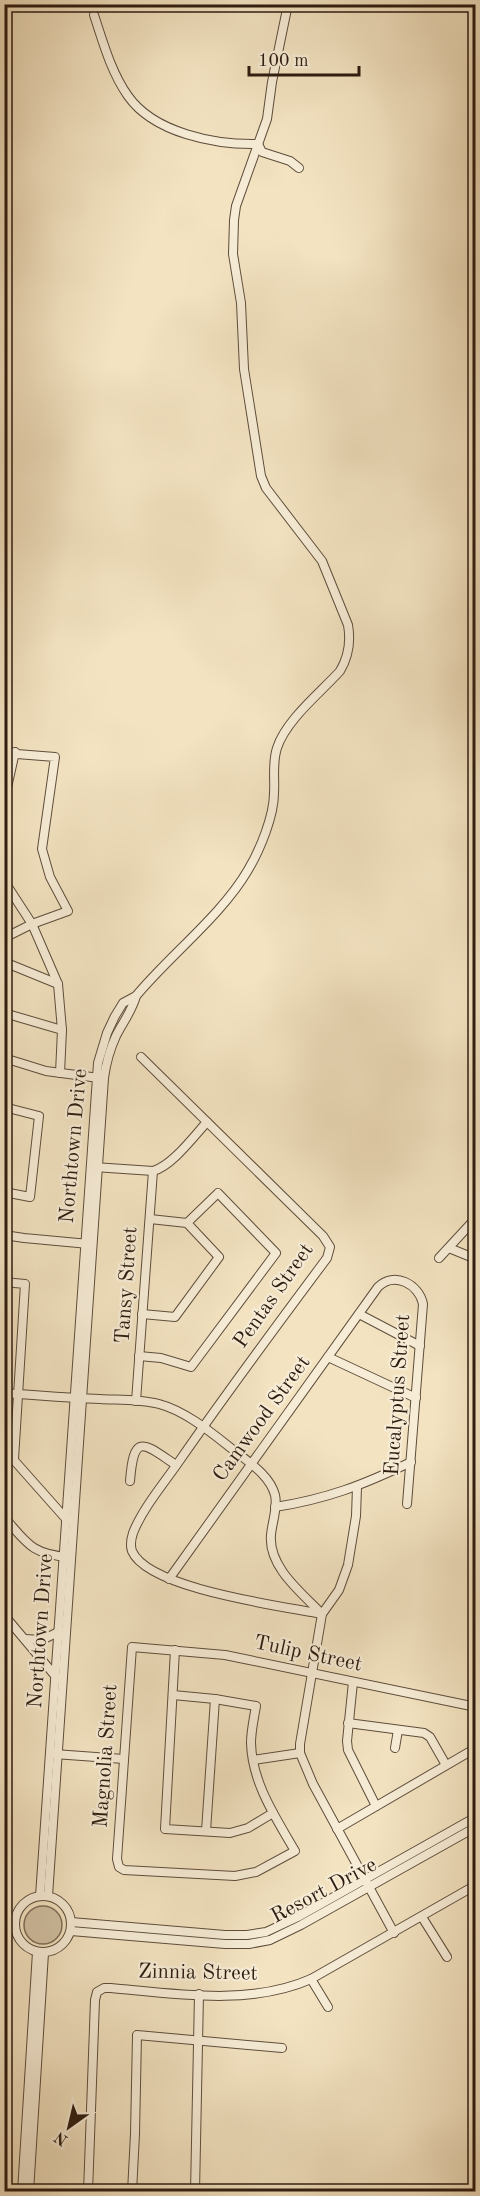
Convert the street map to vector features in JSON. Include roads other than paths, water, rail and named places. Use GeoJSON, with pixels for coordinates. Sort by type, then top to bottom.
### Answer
{"type":"FeatureCollection","features":[{"type":"Feature","properties":{"kind":"street"},"geometry":{"type":"LineString","coordinates":[[136,996],[231,894],[247,872],[255,858],[273,810],[274,760],[277,746],[295,718],[339,671],[349,650],[348,625],[322,561],[266,488],[261,476],[244,369],[241,303],[233,238],[236,206],[270,105],[272,82],[288,4]]}},
{"type":"Feature","properties":{"kind":"street"},"geometry":{"type":"LineString","coordinates":[[94,15],[111,63],[128,95],[153,120],[174,129],[224,143],[258,144]]}},
{"type":"Feature","properties":{"kind":"street"},"geometry":{"type":"LineString","coordinates":[[258,144],[262,152],[290,161],[298,168]]}},
{"type":"Feature","properties":{"kind":"street"},"geometry":{"type":"LineString","coordinates":[[5,796],[15,752]]}},
{"type":"Feature","properties":{"kind":"street"},"geometry":{"type":"LineString","coordinates":[[4,753],[15,752],[56,758],[42,849],[50,877],[68,910],[4,938]]}},
{"type":"Feature","properties":{"kind":"street"},"geometry":{"type":"LineString","coordinates":[[5,882],[32,924],[58,984],[63,1030],[60,1073]]}},
{"type":"Feature","properties":{"kind":"street"},"geometry":{"type":"LineString","coordinates":[[4,962],[58,984]]}},
{"type":"Feature","properties":{"kind":"street","name":"Northtown Drive"},"geometry":{"type":"LineString","coordinates":[[68,1557],[66,1520],[78,1398],[100,1078],[98,1063],[113,1020],[123,1003],[136,996]]}},
{"type":"Feature","properties":{"kind":"street","name":"Northtown Drive"},"geometry":{"type":"LineString","coordinates":[[100,1078],[122,1026],[133,1009],[136,996]]}},
{"type":"Feature","properties":{"kind":"street"},"geometry":{"type":"LineString","coordinates":[[4,1013],[63,1030]]}},
{"type":"Feature","properties":{"kind":"street"},"geometry":{"type":"LineString","coordinates":[[113,1020],[122,1026]]}},
{"type":"Feature","properties":{"kind":"street","name":"Pentas Street"},"geometry":{"type":"LineString","coordinates":[[141,1057],[322,1236],[330,1247],[327,1258],[202,1427],[132,1534],[130,1542],[132,1551],[155,1573],[169,1579]]}},
{"type":"Feature","properties":{"kind":"street"},"geometry":{"type":"LineString","coordinates":[[4,1058],[60,1073],[100,1078]]}},
{"type":"Feature","properties":{"kind":"street"},"geometry":{"type":"LineString","coordinates":[[4,1107],[39,1116],[30,1197],[4,1192]]}},
{"type":"Feature","properties":{"kind":"street"},"geometry":{"type":"LineString","coordinates":[[94,1167],[153,1171],[168,1164],[207,1122]]}},
{"type":"Feature","properties":{"kind":"street","name":"Tansy Street"},"geometry":{"type":"LineString","coordinates":[[136,1401],[153,1171]]}},
{"type":"Feature","properties":{"kind":"street"},"geometry":{"type":"LineString","coordinates":[[139,1356],[161,1359],[191,1368],[276,1253],[218,1193],[187,1223]]}},
{"type":"Feature","properties":{"kind":"street"},"geometry":{"type":"LineString","coordinates":[[439,1258],[476,1218]]}},
{"type":"Feature","properties":{"kind":"street"},"geometry":{"type":"LineString","coordinates":[[142,1314],[175,1317],[219,1257],[187,1223],[150,1219]]}},
{"type":"Feature","properties":{"kind":"street"},"geometry":{"type":"LineString","coordinates":[[4,1234],[88,1244]]}},
{"type":"Feature","properties":{"kind":"street"},"geometry":{"type":"LineString","coordinates":[[449,1248],[476,1259]]}},
{"type":"Feature","properties":{"kind":"street","name":"Eucalyptus Street"},"geometry":{"type":"LineString","coordinates":[[384,1281],[391,1278],[398,1279],[415,1290],[422,1297],[423,1304],[407,1504]]}},
{"type":"Feature","properties":{"kind":"street","name":"Camwood Street"},"geometry":{"type":"LineString","coordinates":[[169,1579],[384,1281]]}},
{"type":"Feature","properties":{"kind":"street"},"geometry":{"type":"LineString","coordinates":[[4,1282],[26,1284],[14,1459]]}},
{"type":"Feature","properties":{"kind":"street"},"geometry":{"type":"LineString","coordinates":[[359,1314],[420,1346]]}},
{"type":"Feature","properties":{"kind":"street"},"geometry":{"type":"LineString","coordinates":[[328,1357],[416,1398]]}},
{"type":"Feature","properties":{"kind":"street"},"geometry":{"type":"LineString","coordinates":[[4,1393],[158,1404],[202,1427],[252,1464],[266,1479],[274,1494],[275,1507],[270,1536],[272,1550],[291,1582],[322,1614]]}},
{"type":"Feature","properties":{"kind":"street","name":"Northtown Drive"},"geometry":{"type":"LineString","coordinates":[[61,1679],[59,1631],[74,1526],[78,1398]]}},
{"type":"Feature","properties":{"kind":"street"},"geometry":{"type":"LineString","coordinates":[[130,1481],[132,1458],[138,1448],[154,1450],[176,1465]]}},
{"type":"Feature","properties":{"kind":"street"},"geometry":{"type":"LineString","coordinates":[[4,1449],[66,1520],[74,1526]]}},
{"type":"Feature","properties":{"kind":"street"},"geometry":{"type":"LineString","coordinates":[[275,1507],[306,1502],[357,1487],[411,1462]]}},
{"type":"Feature","properties":{"kind":"street"},"geometry":{"type":"LineString","coordinates":[[357,1487],[356,1516],[348,1565],[339,1590],[322,1614],[300,1753],[313,1784],[394,1933]]}},
{"type":"Feature","properties":{"kind":"street"},"geometry":{"type":"LineString","coordinates":[[4,1517],[33,1548],[45,1554],[68,1557]]}},
{"type":"Feature","properties":{"kind":"street"},"geometry":{"type":"LineString","coordinates":[[169,1579],[203,1589],[322,1614]]}},
{"type":"Feature","properties":{"kind":"street","name":"Northtown Drive"},"geometry":{"type":"LineString","coordinates":[[44,1896],[61,1679],[68,1626],[65,1595]]}},
{"type":"Feature","properties":{"kind":"street"},"geometry":{"type":"LineString","coordinates":[[4,1615],[61,1679]]}},
{"type":"Feature","properties":{"kind":"street"},"geometry":{"type":"LineString","coordinates":[[25,1639],[42,1640],[68,1626]]}},
{"type":"Feature","properties":{"kind":"street","name":"Tulip Street"},"geometry":{"type":"LineString","coordinates":[[132,1647],[225,1655],[476,1707]]}},
{"type":"Feature","properties":{"kind":"street","name":"Magnolia Street"},"geometry":{"type":"LineString","coordinates":[[132,1647],[117,1859],[119,1867],[130,1871],[221,1876],[256,1872],[295,1851],[273,1813]]}},
{"type":"Feature","properties":{"kind":"street"},"geometry":{"type":"LineString","coordinates":[[172,1695],[256,1706],[251,1740],[253,1760],[256,1775],[273,1813],[239,1832],[165,1828],[172,1695],[175,1650]]}},
{"type":"Feature","properties":{"kind":"street"},"geometry":{"type":"LineString","coordinates":[[353,1682],[348,1723],[348,1750],[376,1806]]}},
{"type":"Feature","properties":{"kind":"street"},"geometry":{"type":"LineString","coordinates":[[206,1831],[215,1699]]}},
{"type":"Feature","properties":{"kind":"street"},"geometry":{"type":"LineString","coordinates":[[348,1723],[424,1733],[430,1737],[446,1765]]}},
{"type":"Feature","properties":{"kind":"street"},"geometry":{"type":"LineString","coordinates":[[395,1748],[398,1730]]}},
{"type":"Feature","properties":{"kind":"street"},"geometry":{"type":"LineString","coordinates":[[337,1828],[476,1748]]}},
{"type":"Feature","properties":{"kind":"street"},"geometry":{"type":"LineString","coordinates":[[253,1760],[300,1753]]}},
{"type":"Feature","properties":{"kind":"street"},"geometry":{"type":"LineString","coordinates":[[55,1754],[124,1759]]}},
{"type":"Feature","properties":{"kind":"street","name":"Resort Drive"},"geometry":{"type":"LineString","coordinates":[[367,1884],[476,1817]]}},
{"type":"Feature","properties":{"kind":"street","name":"Resort Drive"},"geometry":{"type":"LineString","coordinates":[[71,1926],[200,1938],[266,1932],[367,1884],[476,1827]]}},
{"type":"Feature","properties":{"kind":"street","name":"Zinnia Street"},"geometry":{"type":"LineString","coordinates":[[88,2192],[97,1992],[104,1988],[111,1988],[236,1996],[261,1994],[290,1987],[394,1933],[476,1885]]}},
{"type":"Feature","properties":{"kind":"street"},"geometry":{"type":"LineString","coordinates":[[44,1896],[57,1899],[64,1905],[71,1926],[63,1945],[54,1950],[40,1952],[21,1943],[15,1922],[18,1910],[24,1903],[44,1896]]}},
{"type":"Feature","properties":{"kind":"street"},"geometry":{"type":"LineString","coordinates":[[422,1917],[447,1957]]}},
{"type":"Feature","properties":{"kind":"street"},"geometry":{"type":"LineString","coordinates":[[4,1918],[15,1922]]}},
{"type":"Feature","properties":{"kind":"street"},"geometry":{"type":"LineString","coordinates":[[4,1926],[15,1922]]}},
{"type":"Feature","properties":{"kind":"street"},"geometry":{"type":"LineString","coordinates":[[22,2192],[40,1952]]}},
{"type":"Feature","properties":{"kind":"street"},"geometry":{"type":"LineString","coordinates":[[29,2192],[40,1952]]}},
{"type":"Feature","properties":{"kind":"street"},"geometry":{"type":"LineString","coordinates":[[311,1978],[328,2007]]}},
{"type":"Feature","properties":{"kind":"street"},"geometry":{"type":"LineString","coordinates":[[195,2192],[199,1994]]}},
{"type":"Feature","properties":{"kind":"street"},"geometry":{"type":"LineString","coordinates":[[132,2192],[137,2036],[282,2048]]}},
{"type":"Feature","properties":{"kind":"waterway"},"geometry":{"type":"LineString","coordinates":[[4,133],[7,141],[4,146]]}}]}
